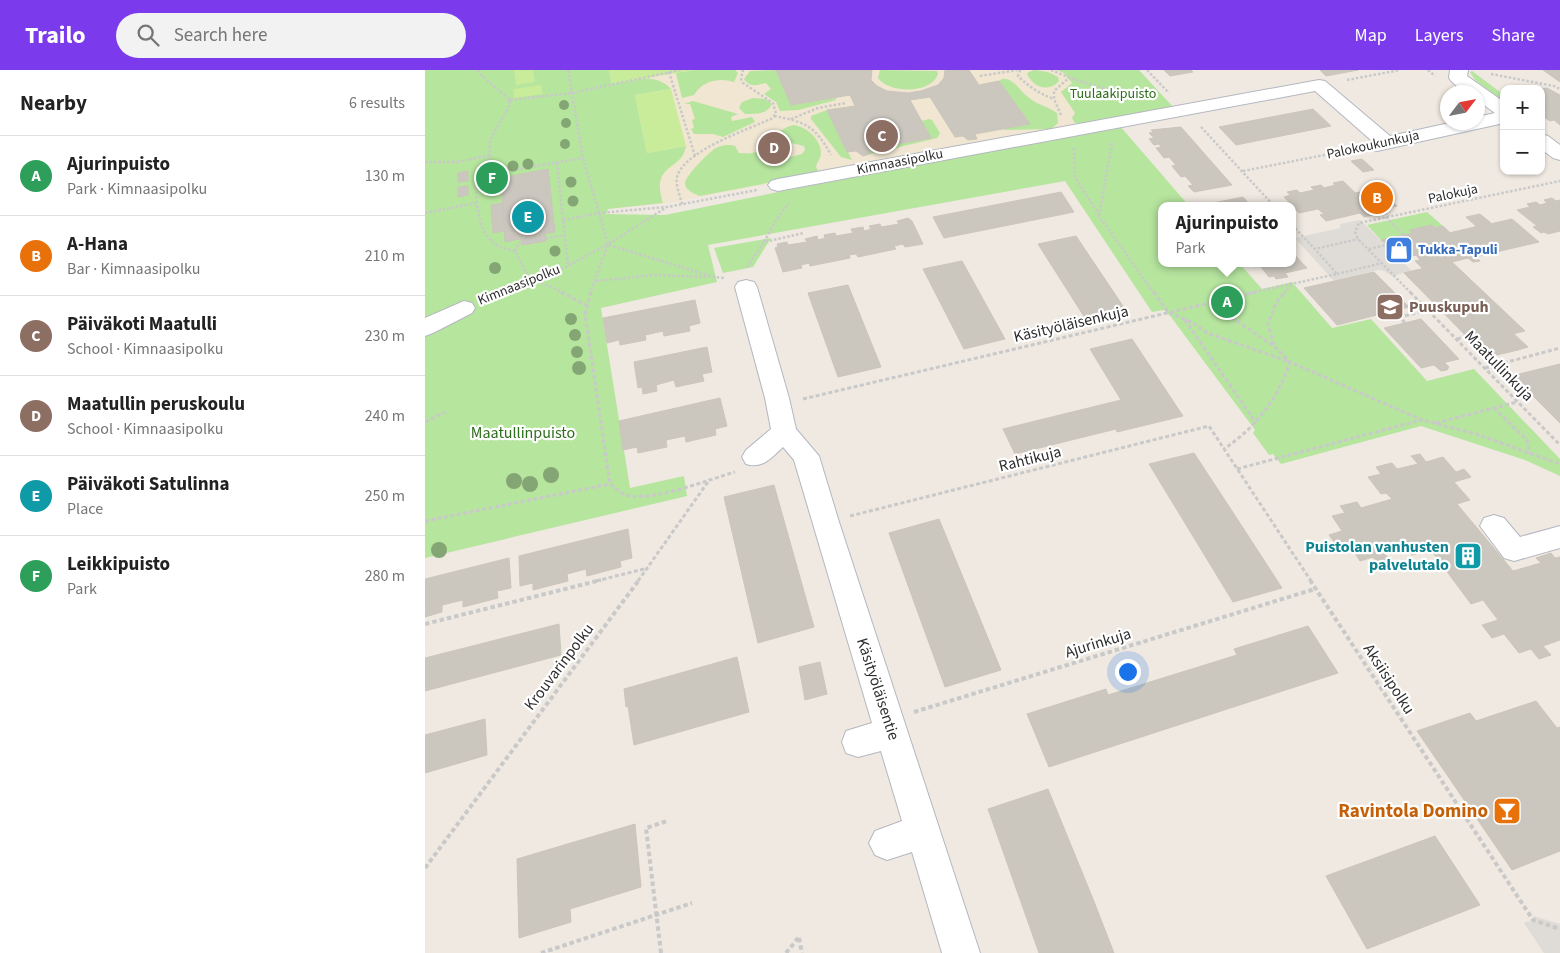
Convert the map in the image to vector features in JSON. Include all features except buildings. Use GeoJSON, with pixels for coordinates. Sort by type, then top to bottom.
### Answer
{"type":"FeatureCollection","features":[{"type":"Feature","properties":{"kind":"street"},"geometry":{"type":"LineString","coordinates":[[1459,70],[1459,78],[1500,108]]}},
{"type":"Feature","properties":{"kind":"street","name":"Kimnaasipolku"},"geometry":{"type":"LineString","coordinates":[[778,185],[1069,130],[1186,112],[1319,85]]}},
{"type":"Feature","properties":{"kind":"street"},"geometry":{"type":"LineString","coordinates":[[1319,85],[1381,144]]}},
{"type":"Feature","properties":{"kind":"street","name":"Palokoukunkuja"},"geometry":{"type":"LineString","coordinates":[[1381,144],[1500,118]]}},
{"type":"Feature","properties":{"kind":"street"},"geometry":{"type":"LineString","coordinates":[[1545,143],[1560,154]]}},
{"type":"Feature","properties":{"kind":"street"},"geometry":{"type":"LineString","coordinates":[[745,282],[781,419],[755,457]]}},
{"type":"Feature","properties":{"kind":"street","name":"Kimnaasipolku"},"geometry":{"type":"LineString","coordinates":[[425,328],[464,308]]}},
{"type":"Feature","properties":{"kind":"street","name":"Käsityöläisentie"},"geometry":{"type":"LineString","coordinates":[[781,419],[806,456],[961,953]]}},
{"type":"Feature","properties":{"kind":"street"},"geometry":{"type":"LineString","coordinates":[[1494,526],[1514,550],[1560,537]]}},
{"type":"Feature","properties":{"kind":"street"},"geometry":{"type":"LineString","coordinates":[[858,742],[890,726]]}},
{"type":"Feature","properties":{"kind":"street"},"geometry":{"type":"LineString","coordinates":[[887,843],[923,832]]}},
{"type":"Feature","properties":{"kind":"path"},"geometry":{"type":"LineString","coordinates":[[478,70],[482,76],[510,100],[572,93],[680,70]]}},
{"type":"Feature","properties":{"kind":"path"},"geometry":{"type":"LineString","coordinates":[[425,521],[609,484],[585,314],[586,305],[608,244],[583,158],[568,70]]}},
{"type":"Feature","properties":{"kind":"path"},"geometry":{"type":"LineString","coordinates":[[683,204],[677,179],[678,171],[701,150],[774,116],[776,110],[773,103],[741,80],[743,70]]}},
{"type":"Feature","properties":{"kind":"path"},"geometry":{"type":"LineString","coordinates":[[980,76],[1018,70],[1018,76],[1036,94],[1054,99]]}},
{"type":"Feature","properties":{"kind":"path"},"geometry":{"type":"LineString","coordinates":[[1051,70],[1137,98]]}},
{"type":"Feature","properties":{"kind":"path"},"geometry":{"type":"LineString","coordinates":[[1147,70],[1271,202]]}},
{"type":"Feature","properties":{"kind":"path"},"geometry":{"type":"LineString","coordinates":[[1319,85],[1400,70]]}},
{"type":"Feature","properties":{"kind":"path"},"geometry":{"type":"LineString","coordinates":[[669,72],[695,156]]}},
{"type":"Feature","properties":{"kind":"path"},"geometry":{"type":"LineString","coordinates":[[1484,73],[1554,86],[1560,89]]}},
{"type":"Feature","properties":{"kind":"path"},"geometry":{"type":"LineString","coordinates":[[1069,77],[1054,91],[1054,99],[1074,142],[1075,177],[1099,216],[1168,312],[1215,336],[1289,362],[1422,420],[1476,434],[1560,464]]}},
{"type":"Feature","properties":{"kind":"path"},"geometry":{"type":"LineString","coordinates":[[489,174],[490,140],[509,106],[510,100]]}},
{"type":"Feature","properties":{"kind":"path"},"geometry":{"type":"LineString","coordinates":[[791,119],[818,108],[846,103]]}},
{"type":"Feature","properties":{"kind":"path"},"geometry":{"type":"LineString","coordinates":[[774,116],[805,122],[818,133],[841,173]]}},
{"type":"Feature","properties":{"kind":"path"},"geometry":{"type":"LineString","coordinates":[[1099,216],[1115,123]]}},
{"type":"Feature","properties":{"kind":"path","name":"Palokoukunkuja"},"geometry":{"type":"LineString","coordinates":[[1243,171],[1381,144]]}},
{"type":"Feature","properties":{"kind":"path"},"geometry":{"type":"LineString","coordinates":[[425,162],[458,162],[490,155]]}},
{"type":"Feature","properties":{"kind":"path"},"geometry":{"type":"LineString","coordinates":[[583,158],[489,174],[476,184],[476,204],[487,234],[499,246],[515,251],[526,272],[546,286],[575,297],[586,305]]}},
{"type":"Feature","properties":{"kind":"path"},"geometry":{"type":"LineString","coordinates":[[557,163],[568,266]]}},
{"type":"Feature","properties":{"kind":"path"},"geometry":{"type":"LineString","coordinates":[[596,281],[654,275],[714,277],[745,282],[746,268],[776,220],[795,195],[819,178]]}},
{"type":"Feature","properties":{"kind":"path","name":"Palokuja"},"geometry":{"type":"LineString","coordinates":[[1355,232],[1359,223],[1560,181]]}},
{"type":"Feature","properties":{"kind":"path","name":"Kimnaasipolku"},"geometry":{"type":"LineString","coordinates":[[464,308],[568,266],[608,244],[667,207],[778,185]]}},
{"type":"Feature","properties":{"kind":"path"},"geometry":{"type":"LineString","coordinates":[[425,213],[476,204]]}},
{"type":"Feature","properties":{"kind":"path"},"geometry":{"type":"LineString","coordinates":[[563,220],[599,213],[667,207]]}},
{"type":"Feature","properties":{"kind":"path"},"geometry":{"type":"LineString","coordinates":[[1382,209],[1404,235]]}},
{"type":"Feature","properties":{"kind":"path"},"geometry":{"type":"LineString","coordinates":[[1296,229],[1337,274]]}},
{"type":"Feature","properties":{"kind":"path","name":"Maatullinkuja"},"geometry":{"type":"LineString","coordinates":[[1355,232],[1358,239],[1560,445]]}},
{"type":"Feature","properties":{"kind":"path"},"geometry":{"type":"LineString","coordinates":[[764,242],[804,233]]}},
{"type":"Feature","properties":{"kind":"path"},"geometry":{"type":"LineString","coordinates":[[515,251],[519,243],[565,235]]}},
{"type":"Feature","properties":{"kind":"path"},"geometry":{"type":"LineString","coordinates":[[1315,249],[1358,239]]}},
{"type":"Feature","properties":{"kind":"path"},"geometry":{"type":"LineString","coordinates":[[608,244],[714,277]]}},
{"type":"Feature","properties":{"kind":"path"},"geometry":{"type":"LineString","coordinates":[[1368,249],[1386,245]]}},
{"type":"Feature","properties":{"kind":"path","name":"Käsityöläisenkuja"},"geometry":{"type":"LineString","coordinates":[[781,419],[1168,312],[1382,263]]}},
{"type":"Feature","properties":{"kind":"path"},"geometry":{"type":"LineString","coordinates":[[1274,346],[1268,324],[1276,303],[1292,284]]}},
{"type":"Feature","properties":{"kind":"path"},"geometry":{"type":"LineString","coordinates":[[1210,302],[1274,346],[1289,362]]}},
{"type":"Feature","properties":{"kind":"path"},"geometry":{"type":"LineString","coordinates":[[1405,323],[1399,317],[1429,310]]}},
{"type":"Feature","properties":{"kind":"path"},"geometry":{"type":"LineString","coordinates":[[1185,320],[1255,423]]}},
{"type":"Feature","properties":{"kind":"path"},"geometry":{"type":"LineString","coordinates":[[1457,339],[1475,334]]}},
{"type":"Feature","properties":{"kind":"path"},"geometry":{"type":"LineString","coordinates":[[1485,368],[1560,348]]}},
{"type":"Feature","properties":{"kind":"path"},"geometry":{"type":"LineString","coordinates":[[1224,449],[1236,442],[1270,404],[1285,377],[1289,362]]}},
{"type":"Feature","properties":{"kind":"path"},"geometry":{"type":"LineString","coordinates":[[1435,423],[1517,401]]}},
{"type":"Feature","properties":{"kind":"path"},"geometry":{"type":"LineString","coordinates":[[1494,407],[1527,440],[1530,454]]}},
{"type":"Feature","properties":{"kind":"path"},"geometry":{"type":"LineString","coordinates":[[425,422],[445,412]]}},
{"type":"Feature","properties":{"kind":"path"},"geometry":{"type":"LineString","coordinates":[[1237,469],[1422,420]]}},
{"type":"Feature","properties":{"kind":"path","name":"Aksiisipolku"},"geometry":{"type":"LineString","coordinates":[[1209,426],[1533,920],[1560,929]]}},
{"type":"Feature","properties":{"kind":"path","name":"Rahtikuja"},"geometry":{"type":"LineString","coordinates":[[857,515],[1209,426]]}},
{"type":"Feature","properties":{"kind":"path","name":"Krouvarinpolku"},"geometry":{"type":"LineString","coordinates":[[425,868],[648,568],[710,479],[647,495],[631,496],[617,492],[609,484]]}},
{"type":"Feature","properties":{"kind":"path"},"geometry":{"type":"LineString","coordinates":[[425,624],[648,568]]}},
{"type":"Feature","properties":{"kind":"path","name":"Ajurinkuja"},"geometry":{"type":"LineString","coordinates":[[890,726],[1315,590]]}},
{"type":"Feature","properties":{"kind":"path"},"geometry":{"type":"LineString","coordinates":[[661,953],[646,828],[667,821]]}},
{"type":"Feature","properties":{"kind":"path"},"geometry":{"type":"LineString","coordinates":[[541,953],[692,903]]}},
{"type":"Feature","properties":{"kind":"path"},"geometry":{"type":"LineString","coordinates":[[786,953],[799,938],[803,953]]}},
{"type":"Feature","properties":{"kind":"shaded area"},"geometry":{"type":"Polygon","coordinates":[[[694,70],[1062,70],[1103,121],[668,203],[608,209],[612,84],[694,70]]]}},
{"type":"Feature","properties":{"kind":"shaded area"},"geometry":{"type":"Polygon","coordinates":[[[1360,220],[1412,271],[1392,276],[1379,270],[1334,281],[1296,238],[1340,228],[1340,224],[1360,220]]]}},
{"type":"Feature","properties":{"kind":"shaded area"},"geometry":{"type":"Polygon","coordinates":[[[1534,916],[1560,924],[1560,953],[1544,953],[1524,923],[1532,920],[1534,916]]]}},
{"type":"Feature","properties":{"kind":"green space","name":"Maatullinpuisto"},"geometry":{"type":"Polygon","coordinates":[[[425,70],[609,70],[612,84],[651,79],[665,84],[671,89],[635,95],[647,153],[686,146],[679,160],[668,169],[661,180],[660,190],[663,203],[608,209],[606,214],[665,215],[1120,126],[1186,202],[1158,202],[1158,267],[1243,267],[1262,289],[1292,282],[1332,328],[1371,319],[1427,381],[1474,369],[1560,459],[1560,476],[1525,460],[1421,426],[1281,464],[1273,454],[1269,455],[1253,433],[1255,430],[1171,317],[1164,310],[1152,312],[1065,181],[708,245],[717,282],[601,308],[630,488],[684,476],[687,496],[425,558],[425,70]]]}},
{"type":"Feature","properties":{"kind":"green space"},"geometry":{"type":"Polygon","coordinates":[[[514,70],[533,70],[535,82],[516,85],[514,70]]]}},
{"type":"Feature","properties":{"kind":"green space"},"geometry":{"type":"Polygon","coordinates":[[[609,70],[694,70],[612,84],[609,70]]]}},
{"type":"Feature","properties":{"kind":"green space"},"geometry":{"type":"Polygon","coordinates":[[[694,70],[735,70],[738,73],[734,82],[723,80],[711,81],[697,90],[694,95],[682,98],[676,73],[694,70]]]}},
{"type":"Feature","properties":{"kind":"green space"},"geometry":{"type":"Polygon","coordinates":[[[776,70],[791,105],[836,98],[836,100],[798,110],[780,111],[776,102],[764,94],[771,89],[766,83],[751,85],[744,79],[750,71],[776,70]]]}},
{"type":"Feature","properties":{"kind":"green space"},"geometry":{"type":"Polygon","coordinates":[[[880,70],[937,71],[938,74],[934,81],[927,85],[910,90],[891,87],[884,83],[878,78],[880,70]]]}},
{"type":"Feature","properties":{"kind":"green space"},"geometry":{"type":"Polygon","coordinates":[[[1034,70],[1048,72],[1058,77],[1059,81],[1051,87],[1038,86],[1027,73],[1034,70]]]}},
{"type":"Feature","properties":{"kind":"green space","name":"Tuulaakipuisto"},"geometry":{"type":"Polygon","coordinates":[[[1057,70],[1139,70],[1173,107],[1084,124],[1075,123],[1072,118],[1075,113],[1061,92],[1072,83],[1064,73],[1057,70]]]}},
{"type":"Feature","properties":{"kind":"green space"},"geometry":{"type":"Polygon","coordinates":[[[1472,71],[1500,92],[1500,99],[1485,88],[1485,85],[1482,85],[1475,80],[1470,72],[1472,71]]]}},
{"type":"Feature","properties":{"kind":"green space"},"geometry":{"type":"Polygon","coordinates":[[[1002,79],[1010,80],[1031,100],[1057,113],[1058,123],[1051,129],[1005,130],[1029,124],[999,81],[1002,79]]]}},
{"type":"Feature","properties":{"kind":"green space"},"geometry":{"type":"Polygon","coordinates":[[[541,85],[543,94],[514,98],[513,89],[541,85]]]}},
{"type":"Feature","properties":{"kind":"green space"},"geometry":{"type":"Polygon","coordinates":[[[671,89],[686,146],[647,153],[635,95],[671,89]]]}},
{"type":"Feature","properties":{"kind":"green space"},"geometry":{"type":"Polygon","coordinates":[[[753,98],[766,99],[772,104],[764,112],[745,114],[739,108],[742,102],[753,98]]]}},
{"type":"Feature","properties":{"kind":"green space"},"geometry":{"type":"Polygon","coordinates":[[[693,101],[738,114],[731,117],[732,121],[752,117],[755,122],[723,137],[713,134],[694,134],[691,129],[694,128],[692,120],[695,119],[690,104],[684,104],[693,101]]]}},
{"type":"Feature","properties":{"kind":"green space"},"geometry":{"type":"Polygon","coordinates":[[[827,110],[852,160],[841,157],[811,119],[811,116],[827,110]]]}},
{"type":"Feature","properties":{"kind":"green space"},"geometry":{"type":"Polygon","coordinates":[[[932,120],[940,133],[937,138],[870,154],[870,149],[931,138],[921,121],[932,120]]]}},
{"type":"Feature","properties":{"kind":"green space"},"geometry":{"type":"Polygon","coordinates":[[[794,125],[808,131],[818,142],[821,154],[816,167],[819,173],[700,196],[687,189],[686,181],[693,171],[708,154],[721,146],[733,145],[739,153],[752,153],[760,150],[772,141],[780,144],[779,153],[790,157],[802,154],[805,150],[804,146],[787,142],[777,133],[794,125]]]}},
{"type":"Feature","properties":{"kind":"green space"},"geometry":{"type":"Polygon","coordinates":[[[1427,212],[1443,226],[1435,228],[1432,225],[1410,230],[1413,233],[1381,240],[1367,225],[1427,212]]]}},
{"type":"Feature","properties":{"kind":"green space"},"geometry":{"type":"Polygon","coordinates":[[[771,238],[753,267],[723,273],[714,248],[771,238]]]}},
{"type":"Feature","properties":{"kind":"place","name":"Päiväkoti Maatulli"},"geometry":{"type":"Point","coordinates":[882,136]}},
{"type":"Feature","properties":{"kind":"place","name":"Maatullin peruskoulu"},"geometry":{"type":"Point","coordinates":[774,148]}},
{"type":"Feature","properties":{"kind":"place","name":"Leikkipuisto"},"geometry":{"type":"Point","coordinates":[492,178]}},
{"type":"Feature","properties":{"kind":"place","name":"A-Hana"},"geometry":{"type":"Point","coordinates":[1377,198]}},
{"type":"Feature","properties":{"kind":"place","name":"Päiväkoti Satulinna"},"geometry":{"type":"Point","coordinates":[528,217]}},
{"type":"Feature","properties":{"kind":"place","name":"Tukka-Tapuli"},"geometry":{"type":"Point","coordinates":[1399,250]}},
{"type":"Feature","properties":{"kind":"place","name":"Ajurinpuisto"},"geometry":{"type":"Point","coordinates":[1227,302]}},
{"type":"Feature","properties":{"kind":"place","name":"Puuskupuh"},"geometry":{"type":"Point","coordinates":[1390,307]}},
{"type":"Feature","properties":{"kind":"place","name":"Puistolan vanhusten palvelutalo"},"geometry":{"type":"Point","coordinates":[1468,556]}},
{"type":"Feature","properties":{"kind":"place","name":"Ravintola Domino"},"geometry":{"type":"Point","coordinates":[1507,811]}}]}
